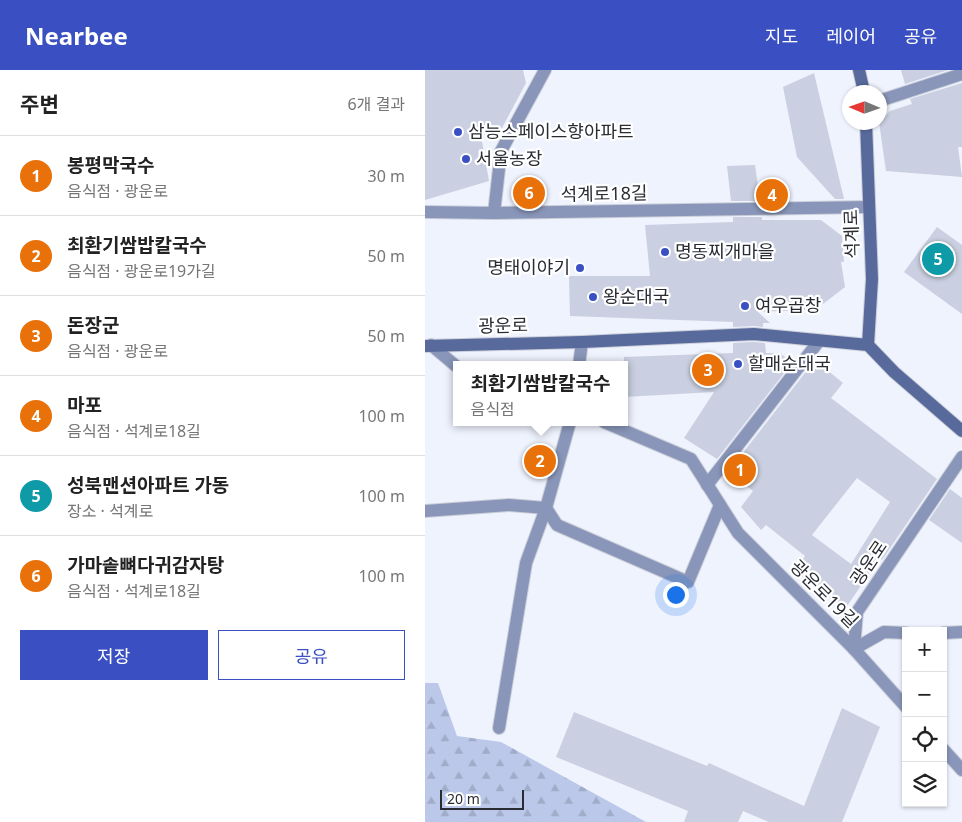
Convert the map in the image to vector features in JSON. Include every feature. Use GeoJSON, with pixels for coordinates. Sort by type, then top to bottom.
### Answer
{"type":"FeatureCollection","features":[{"type":"Feature","properties":{"kind":"street"},"geometry":{"type":"LineString","coordinates":[[494,213],[501,151],[545,70]]}},
{"type":"Feature","properties":{"kind":"street"},"geometry":{"type":"LineString","coordinates":[[859,70],[862,85]]}},
{"type":"Feature","properties":{"kind":"street"},"geometry":{"type":"LineString","coordinates":[[887,98],[962,74]]}},
{"type":"Feature","properties":{"kind":"street","name":"석계로"},"geometry":{"type":"LineString","coordinates":[[867,130],[872,279],[868,345]]}},
{"type":"Feature","properties":{"kind":"street","name":"석계로18길"},"geometry":{"type":"LineString","coordinates":[[425,212],[494,213],[869,206]]}},
{"type":"Feature","properties":{"kind":"street","name":"광운로"},"geometry":{"type":"LineString","coordinates":[[428,345],[582,342],[753,334],[868,345]]}},
{"type":"Feature","properties":{"kind":"street"},"geometry":{"type":"LineString","coordinates":[[707,485],[819,341]]}},
{"type":"Feature","properties":{"kind":"street"},"geometry":{"type":"LineString","coordinates":[[580,361],[582,342]]}},
{"type":"Feature","properties":{"kind":"street"},"geometry":{"type":"LineString","coordinates":[[428,345],[453,364]]}},
{"type":"Feature","properties":{"kind":"street"},"geometry":{"type":"LineString","coordinates":[[868,345],[893,372],[962,431]]}},
{"type":"Feature","properties":{"kind":"street"},"geometry":{"type":"LineString","coordinates":[[499,728],[526,563],[546,508],[569,426]]}},
{"type":"Feature","properties":{"kind":"street","name":"광운로19길"},"geometry":{"type":"LineString","coordinates":[[614,426],[691,458],[738,532],[854,649],[902,703]]}},
{"type":"Feature","properties":{"kind":"street","name":"광운로"},"geometry":{"type":"LineString","coordinates":[[854,649],[857,612],[962,457]]}},
{"type":"Feature","properties":{"kind":"street"},"geometry":{"type":"LineString","coordinates":[[425,510],[509,505],[546,508]]}},
{"type":"Feature","properties":{"kind":"street"},"geometry":{"type":"LineString","coordinates":[[546,508],[557,525],[689,582],[720,505]]}},
{"type":"Feature","properties":{"kind":"street"},"geometry":{"type":"LineString","coordinates":[[854,649],[883,632],[902,632]]}},
{"type":"Feature","properties":{"kind":"street"},"geometry":{"type":"LineString","coordinates":[[947,632],[962,632]]}},
{"type":"Feature","properties":{"kind":"street"},"geometry":{"type":"LineString","coordinates":[[947,753],[962,770]]}},
{"type":"Feature","properties":{"kind":"green space"},"geometry":{"type":"Polygon","coordinates":[[[425,683],[438,683],[457,736],[501,742],[646,822],[425,822],[425,683]]]}},
{"type":"Feature","properties":{"kind":"building","name":"삼능스페이스향아파트"},"geometry":{"type":"Polygon","coordinates":[[[425,70],[523,70],[526,83],[502,128],[481,136],[489,181],[425,200],[425,70]]]}},
{"type":"Feature","properties":{"kind":"building"},"geometry":{"type":"Polygon","coordinates":[[[901,70],[948,70],[905,84],[901,70]]]}},
{"type":"Feature","properties":{"kind":"building"},"geometry":{"type":"Polygon","coordinates":[[[814,73],[844,199],[835,199],[797,157],[783,87],[814,73]]]}},
{"type":"Feature","properties":{"kind":"building"},"geometry":{"type":"Polygon","coordinates":[[[962,83],[962,147],[958,147],[962,177],[886,171],[880,130],[887,130],[887,114],[890,111],[912,104],[910,99],[962,83]]]}},
{"type":"Feature","properties":{"kind":"building"},"geometry":{"type":"Polygon","coordinates":[[[755,165],[760,201],[731,201],[727,166],[755,165]]]}},
{"type":"Feature","properties":{"kind":"building"},"geometry":{"type":"Polygon","coordinates":[[[733,217],[762,217],[762,220],[821,220],[842,236],[844,262],[841,262],[845,287],[823,304],[805,305],[805,310],[758,312],[770,323],[763,323],[763,327],[733,327],[733,322],[570,316],[569,276],[650,276],[645,225],[733,222],[733,217]]]}},
{"type":"Feature","properties":{"kind":"building"},"geometry":{"type":"Polygon","coordinates":[[[937,227],[962,245],[962,314],[904,272],[937,227]]]}},
{"type":"Feature","properties":{"kind":"building"},"geometry":{"type":"Polygon","coordinates":[[[733,343],[765,343],[766,353],[780,353],[792,363],[717,459],[684,438],[714,392],[628,397],[628,361],[624,361],[624,357],[733,353],[733,343]]]}},
{"type":"Feature","properties":{"kind":"building"},"geometry":{"type":"Polygon","coordinates":[[[815,360],[843,383],[831,398],[937,479],[882,560],[880,558],[845,609],[795,571],[805,556],[766,525],[761,530],[741,507],[753,491],[728,472],[815,360]],[[857,478],[812,535],[851,564],[890,502],[857,478]]]}},
{"type":"Feature","properties":{"kind":"building"},"geometry":{"type":"Polygon","coordinates":[[[950,489],[962,498],[962,543],[929,520],[950,489]]]}},
{"type":"Feature","properties":{"kind":"building"},"geometry":{"type":"Polygon","coordinates":[[[842,708],[880,727],[842,822],[769,822],[743,811],[738,822],[684,822],[688,811],[556,757],[574,712],[707,766],[709,763],[804,806],[842,708]]]}},
{"type":"Feature","properties":{"kind":"place","name":"삼능스페이스향아파트"},"geometry":{"type":"Point","coordinates":[458,132]}},
{"type":"Feature","properties":{"kind":"place","name":"서울농장"},"geometry":{"type":"Point","coordinates":[466,159]}},
{"type":"Feature","properties":{"kind":"place","name":"가마솥뼈다귀감자탕"},"geometry":{"type":"Point","coordinates":[529,193]}},
{"type":"Feature","properties":{"kind":"place","name":"마포"},"geometry":{"type":"Point","coordinates":[772,195]}},
{"type":"Feature","properties":{"kind":"place","name":"명동찌개마을"},"geometry":{"type":"Point","coordinates":[665,252]}},
{"type":"Feature","properties":{"kind":"place","name":"성북맨션아파트 가동"},"geometry":{"type":"Point","coordinates":[938,259]}},
{"type":"Feature","properties":{"kind":"place","name":"명태이야기"},"geometry":{"type":"Point","coordinates":[580,268]}},
{"type":"Feature","properties":{"kind":"place","name":"왕순대국"},"geometry":{"type":"Point","coordinates":[593,297]}},
{"type":"Feature","properties":{"kind":"place","name":"여우곱창"},"geometry":{"type":"Point","coordinates":[745,306]}},
{"type":"Feature","properties":{"kind":"place","name":"할매순대국"},"geometry":{"type":"Point","coordinates":[738,364]}},
{"type":"Feature","properties":{"kind":"place","name":"돈장군"},"geometry":{"type":"Point","coordinates":[708,370]}},
{"type":"Feature","properties":{"kind":"place","name":"최환기쌈밥칼국수"},"geometry":{"type":"Point","coordinates":[540,461]}},
{"type":"Feature","properties":{"kind":"place","name":"봉평막국수"},"geometry":{"type":"Point","coordinates":[740,470]}}]}
